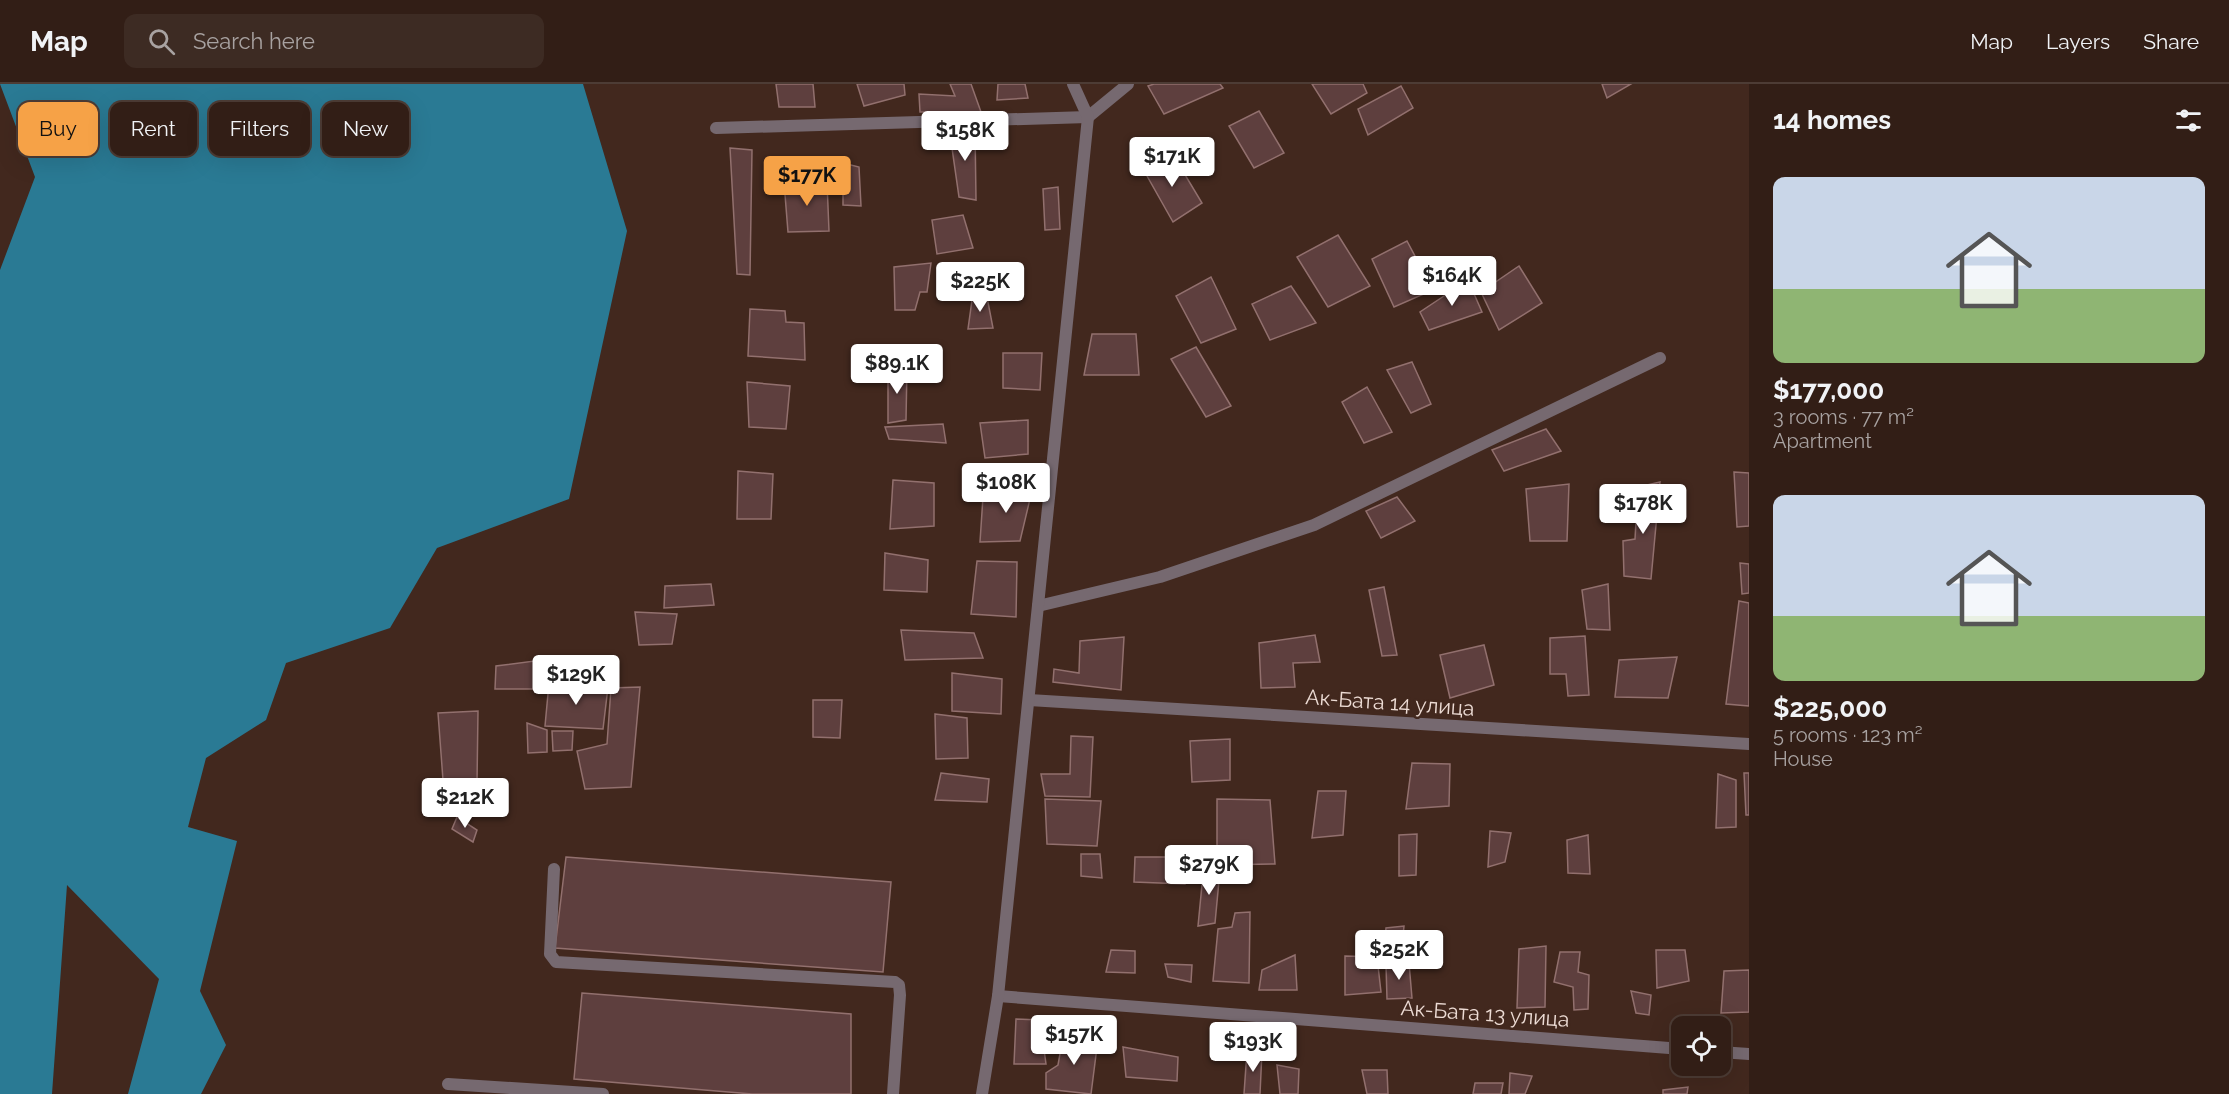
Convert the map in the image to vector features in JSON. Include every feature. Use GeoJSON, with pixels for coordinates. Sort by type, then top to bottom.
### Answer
{"type":"FeatureCollection","features":[{"type":"Feature","properties":{"kind":"street"},"geometry":{"type":"LineString","coordinates":[[982,1094],[998,996],[1088,117],[1073,84]]}},
{"type":"Feature","properties":{"kind":"street"},"geometry":{"type":"LineString","coordinates":[[716,128],[1088,117],[1128,84]]}},
{"type":"Feature","properties":{"kind":"street"},"geometry":{"type":"LineString","coordinates":[[1038,606],[1160,577],[1314,525],[1660,358]]}},
{"type":"Feature","properties":{"kind":"street","name":"Ак-Бата 14 улица"},"geometry":{"type":"LineString","coordinates":[[1029,700],[1749,744]]}},
{"type":"Feature","properties":{"kind":"street"},"geometry":{"type":"LineString","coordinates":[[554,869],[550,954],[556,962],[895,982],[899,985],[900,995],[893,1094]]}},
{"type":"Feature","properties":{"kind":"street","name":"Ак-Бата 13 улица"},"geometry":{"type":"LineString","coordinates":[[998,996],[1671,1047]]}},
{"type":"Feature","properties":{"kind":"street"},"geometry":{"type":"LineString","coordinates":[[1731,1053],[1749,1054]]}},
{"type":"Feature","properties":{"kind":"street"},"geometry":{"type":"LineString","coordinates":[[448,1084],[603,1094]]}},
{"type":"Feature","properties":{"kind":"water"},"geometry":{"type":"Polygon","coordinates":[[[0,84],[583,84],[627,231],[569,499],[437,548],[390,628],[286,663],[266,720],[206,758],[188,827],[237,841],[200,991],[226,1045],[201,1094],[128,1094],[159,979],[67,885],[52,1094],[0,1094],[0,270],[35,177],[27,156],[98,156],[98,102],[18,102],[18,132],[0,84]]]}},
{"type":"Feature","properties":{"kind":"building"},"geometry":{"type":"Polygon","coordinates":[[[776,84],[813,84],[815,107],[779,107],[776,84]]]}},
{"type":"Feature","properties":{"kind":"building"},"geometry":{"type":"Polygon","coordinates":[[[857,84],[904,84],[905,95],[864,106],[857,84]]]}},
{"type":"Feature","properties":{"kind":"building"},"geometry":{"type":"Polygon","coordinates":[[[950,84],[971,84],[981,112],[920,112],[919,94],[955,96],[950,84]]]}},
{"type":"Feature","properties":{"kind":"building"},"geometry":{"type":"Polygon","coordinates":[[[998,84],[1025,84],[1028,98],[997,100],[998,84]]]}},
{"type":"Feature","properties":{"kind":"building"},"geometry":{"type":"Polygon","coordinates":[[[1154,84],[1220,84],[1223,88],[1164,114],[1148,86],[1154,84]]]}},
{"type":"Feature","properties":{"kind":"building"},"geometry":{"type":"Polygon","coordinates":[[[1312,84],[1363,84],[1367,93],[1331,114],[1312,84]]]}},
{"type":"Feature","properties":{"kind":"building"},"geometry":{"type":"Polygon","coordinates":[[[1602,84],[1631,84],[1607,98],[1602,84]]]}},
{"type":"Feature","properties":{"kind":"building"},"geometry":{"type":"Polygon","coordinates":[[[1401,86],[1413,108],[1368,135],[1358,109],[1401,86]]]}},
{"type":"Feature","properties":{"kind":"building"},"geometry":{"type":"Polygon","coordinates":[[[1259,111],[1284,153],[1254,168],[1229,126],[1259,111]]]}},
{"type":"Feature","properties":{"kind":"building"},"geometry":{"type":"Polygon","coordinates":[[[975,128],[976,200],[959,197],[950,134],[975,128]]]}},
{"type":"Feature","properties":{"kind":"building"},"geometry":{"type":"Polygon","coordinates":[[[730,148],[752,150],[750,275],[737,274],[730,148]]]}},
{"type":"Feature","properties":{"kind":"building"},"geometry":{"type":"Polygon","coordinates":[[[1166,153],[1174,178],[1184,173],[1202,203],[1173,222],[1142,167],[1166,153]]]}},
{"type":"Feature","properties":{"kind":"building"},"geometry":{"type":"Polygon","coordinates":[[[843,163],[859,167],[861,206],[843,205],[843,163]]]}},
{"type":"Feature","properties":{"kind":"building"},"geometry":{"type":"Polygon","coordinates":[[[784,182],[827,182],[829,231],[788,232],[784,182]]]}},
{"type":"Feature","properties":{"kind":"building"},"geometry":{"type":"Polygon","coordinates":[[[1058,187],[1060,229],[1045,230],[1043,189],[1058,187]]]}},
{"type":"Feature","properties":{"kind":"building"},"geometry":{"type":"Polygon","coordinates":[[[963,215],[973,248],[937,254],[932,220],[963,215]]]}},
{"type":"Feature","properties":{"kind":"building"},"geometry":{"type":"Polygon","coordinates":[[[1338,235],[1370,286],[1328,307],[1297,257],[1338,235]]]}},
{"type":"Feature","properties":{"kind":"building"},"geometry":{"type":"Polygon","coordinates":[[[1407,241],[1433,290],[1394,307],[1372,259],[1407,241]]]}},
{"type":"Feature","properties":{"kind":"building"},"geometry":{"type":"Polygon","coordinates":[[[931,263],[927,292],[920,292],[915,310],[895,310],[894,267],[931,263]]]}},
{"type":"Feature","properties":{"kind":"building"},"geometry":{"type":"Polygon","coordinates":[[[1519,266],[1542,303],[1499,330],[1481,292],[1519,266]]]}},
{"type":"Feature","properties":{"kind":"building"},"geometry":{"type":"Polygon","coordinates":[[[1211,277],[1236,329],[1201,343],[1176,296],[1211,277]]]}},
{"type":"Feature","properties":{"kind":"building"},"geometry":{"type":"Polygon","coordinates":[[[1468,280],[1482,312],[1429,330],[1420,312],[1468,280]]]}},
{"type":"Feature","properties":{"kind":"building"},"geometry":{"type":"Polygon","coordinates":[[[1291,286],[1316,323],[1270,340],[1252,304],[1291,286]]]}},
{"type":"Feature","properties":{"kind":"building"},"geometry":{"type":"Polygon","coordinates":[[[973,293],[987,297],[993,328],[968,329],[973,293]]]}},
{"type":"Feature","properties":{"kind":"building"},"geometry":{"type":"Polygon","coordinates":[[[750,309],[785,311],[786,322],[804,323],[805,360],[748,356],[750,309]]]}},
{"type":"Feature","properties":{"kind":"building"},"geometry":{"type":"Polygon","coordinates":[[[1092,334],[1136,334],[1139,375],[1084,375],[1092,334]]]}},
{"type":"Feature","properties":{"kind":"building"},"geometry":{"type":"Polygon","coordinates":[[[1196,347],[1231,406],[1206,417],[1171,359],[1196,347]]]}},
{"type":"Feature","properties":{"kind":"building"},"geometry":{"type":"Polygon","coordinates":[[[1003,353],[1042,353],[1040,390],[1003,388],[1003,353]]]}},
{"type":"Feature","properties":{"kind":"building"},"geometry":{"type":"Polygon","coordinates":[[[1412,362],[1431,404],[1411,413],[1387,370],[1412,362]]]}},
{"type":"Feature","properties":{"kind":"building"},"geometry":{"type":"Polygon","coordinates":[[[907,367],[906,420],[888,423],[888,371],[907,367]]]}},
{"type":"Feature","properties":{"kind":"building"},"geometry":{"type":"Polygon","coordinates":[[[747,382],[790,386],[786,429],[749,427],[747,382]]]}},
{"type":"Feature","properties":{"kind":"building"},"geometry":{"type":"Polygon","coordinates":[[[1367,387],[1392,432],[1364,443],[1342,402],[1367,387]]]}},
{"type":"Feature","properties":{"kind":"building"},"geometry":{"type":"Polygon","coordinates":[[[1028,420],[1028,454],[985,458],[980,423],[1028,420]]]}},
{"type":"Feature","properties":{"kind":"building"},"geometry":{"type":"Polygon","coordinates":[[[943,424],[946,443],[889,439],[885,427],[943,424]]]}},
{"type":"Feature","properties":{"kind":"building"},"geometry":{"type":"Polygon","coordinates":[[[1546,429],[1561,451],[1504,471],[1492,450],[1546,429]]]}},
{"type":"Feature","properties":{"kind":"building"},"geometry":{"type":"Polygon","coordinates":[[[738,471],[773,474],[771,519],[737,519],[738,471]]]}},
{"type":"Feature","properties":{"kind":"building"},"geometry":{"type":"Polygon","coordinates":[[[1734,472],[1749,473],[1749,526],[1737,527],[1734,472]]]}},
{"type":"Feature","properties":{"kind":"building"},"geometry":{"type":"Polygon","coordinates":[[[1013,479],[1034,482],[1020,541],[980,542],[983,497],[1010,495],[1013,479]]]}},
{"type":"Feature","properties":{"kind":"building"},"geometry":{"type":"Polygon","coordinates":[[[893,480],[934,483],[934,526],[890,529],[893,480]]]}},
{"type":"Feature","properties":{"kind":"building"},"geometry":{"type":"Polygon","coordinates":[[[1660,482],[1651,579],[1624,576],[1623,541],[1635,539],[1638,487],[1660,482]]]}},
{"type":"Feature","properties":{"kind":"building"},"geometry":{"type":"Polygon","coordinates":[[[1569,484],[1567,541],[1530,541],[1526,489],[1569,484]]]}},
{"type":"Feature","properties":{"kind":"building"},"geometry":{"type":"Polygon","coordinates":[[[1397,497],[1415,521],[1381,538],[1366,511],[1397,497]]]}},
{"type":"Feature","properties":{"kind":"building"},"geometry":{"type":"Polygon","coordinates":[[[885,553],[928,560],[927,592],[884,590],[885,553]]]}},
{"type":"Feature","properties":{"kind":"building"},"geometry":{"type":"Polygon","coordinates":[[[977,561],[1017,562],[1016,617],[971,614],[977,561]]]}},
{"type":"Feature","properties":{"kind":"building"},"geometry":{"type":"Polygon","coordinates":[[[1740,563],[1749,564],[1749,593],[1742,594],[1740,563]]]}},
{"type":"Feature","properties":{"kind":"building"},"geometry":{"type":"Polygon","coordinates":[[[711,584],[714,605],[664,608],[665,586],[711,584]]]}},
{"type":"Feature","properties":{"kind":"building"},"geometry":{"type":"Polygon","coordinates":[[[1608,584],[1610,630],[1587,629],[1582,590],[1608,584]]]}},
{"type":"Feature","properties":{"kind":"building"},"geometry":{"type":"Polygon","coordinates":[[[1384,587],[1397,655],[1382,656],[1369,590],[1384,587]]]}},
{"type":"Feature","properties":{"kind":"building"},"geometry":{"type":"Polygon","coordinates":[[[1739,601],[1749,603],[1749,706],[1726,704],[1739,601]]]}},
{"type":"Feature","properties":{"kind":"building"},"geometry":{"type":"Polygon","coordinates":[[[635,612],[677,614],[672,644],[639,645],[635,612]]]}},
{"type":"Feature","properties":{"kind":"building"},"geometry":{"type":"Polygon","coordinates":[[[901,630],[974,633],[983,658],[905,660],[901,630]]]}},
{"type":"Feature","properties":{"kind":"building"},"geometry":{"type":"Polygon","coordinates":[[[1315,635],[1320,662],[1293,663],[1295,687],[1261,688],[1259,643],[1315,635]]]}},
{"type":"Feature","properties":{"kind":"building"},"geometry":{"type":"Polygon","coordinates":[[[1585,636],[1589,695],[1568,696],[1566,674],[1550,674],[1550,638],[1585,636]]]}},
{"type":"Feature","properties":{"kind":"building"},"geometry":{"type":"Polygon","coordinates":[[[1124,637],[1121,690],[1053,682],[1054,669],[1079,673],[1080,641],[1124,637]]]}},
{"type":"Feature","properties":{"kind":"building"},"geometry":{"type":"Polygon","coordinates":[[[1484,645],[1494,685],[1450,698],[1440,655],[1484,645]]]}},
{"type":"Feature","properties":{"kind":"building"},"geometry":{"type":"Polygon","coordinates":[[[1677,657],[1668,698],[1615,697],[1619,660],[1677,657]]]}},
{"type":"Feature","properties":{"kind":"building"},"geometry":{"type":"Polygon","coordinates":[[[542,660],[542,689],[495,689],[496,666],[542,660]]]}},
{"type":"Feature","properties":{"kind":"building"},"geometry":{"type":"Polygon","coordinates":[[[952,673],[1002,679],[1001,714],[952,711],[952,673]]]}},
{"type":"Feature","properties":{"kind":"building"},"geometry":{"type":"Polygon","coordinates":[[[549,683],[608,687],[603,729],[545,726],[549,683]]]}},
{"type":"Feature","properties":{"kind":"building"},"geometry":{"type":"Polygon","coordinates":[[[640,687],[631,787],[585,789],[577,751],[607,744],[611,688],[640,687]]]}},
{"type":"Feature","properties":{"kind":"building"},"geometry":{"type":"Polygon","coordinates":[[[813,700],[842,700],[840,738],[813,737],[813,700]]]}},
{"type":"Feature","properties":{"kind":"building"},"geometry":{"type":"Polygon","coordinates":[[[478,711],[477,783],[443,780],[438,713],[478,711]]]}},
{"type":"Feature","properties":{"kind":"building"},"geometry":{"type":"Polygon","coordinates":[[[935,714],[967,718],[968,758],[936,759],[935,714]]]}},
{"type":"Feature","properties":{"kind":"building"},"geometry":{"type":"Polygon","coordinates":[[[527,723],[547,730],[547,752],[528,753],[527,723]]]}},
{"type":"Feature","properties":{"kind":"building"},"geometry":{"type":"Polygon","coordinates":[[[552,731],[573,731],[572,750],[553,751],[552,731]]]}},
{"type":"Feature","properties":{"kind":"building"},"geometry":{"type":"Polygon","coordinates":[[[1071,736],[1093,737],[1090,797],[1045,796],[1041,774],[1070,774],[1071,736]]]}},
{"type":"Feature","properties":{"kind":"building"},"geometry":{"type":"Polygon","coordinates":[[[1230,739],[1230,780],[1192,782],[1190,741],[1230,739]]]}},
{"type":"Feature","properties":{"kind":"building"},"geometry":{"type":"Polygon","coordinates":[[[1412,763],[1450,764],[1449,806],[1406,809],[1412,763]]]}},
{"type":"Feature","properties":{"kind":"building"},"geometry":{"type":"Polygon","coordinates":[[[941,773],[989,779],[987,802],[935,800],[941,773]]]}},
{"type":"Feature","properties":{"kind":"building"},"geometry":{"type":"Polygon","coordinates":[[[1744,773],[1749,773],[1749,815],[1746,815],[1744,773]]]}},
{"type":"Feature","properties":{"kind":"building"},"geometry":{"type":"Polygon","coordinates":[[[1718,774],[1736,780],[1736,827],[1716,828],[1718,774]]]}},
{"type":"Feature","properties":{"kind":"building"},"geometry":{"type":"Polygon","coordinates":[[[1318,791],[1346,791],[1343,835],[1312,838],[1318,791]]]}},
{"type":"Feature","properties":{"kind":"building"},"geometry":{"type":"Polygon","coordinates":[[[1045,799],[1101,801],[1097,846],[1047,844],[1045,799]]]}},
{"type":"Feature","properties":{"kind":"building"},"geometry":{"type":"Polygon","coordinates":[[[1217,799],[1270,800],[1275,864],[1217,865],[1217,799]]]}},
{"type":"Feature","properties":{"kind":"building"},"geometry":{"type":"Polygon","coordinates":[[[457,817],[477,830],[473,842],[452,829],[457,817]]]}},
{"type":"Feature","properties":{"kind":"building"},"geometry":{"type":"Polygon","coordinates":[[[1490,831],[1511,833],[1505,862],[1488,867],[1490,831]]]}},
{"type":"Feature","properties":{"kind":"building"},"geometry":{"type":"Polygon","coordinates":[[[1417,834],[1416,875],[1399,876],[1399,835],[1417,834]]]}},
{"type":"Feature","properties":{"kind":"building"},"geometry":{"type":"Polygon","coordinates":[[[1588,835],[1590,874],[1568,873],[1567,840],[1588,835]]]}},
{"type":"Feature","properties":{"kind":"building"},"geometry":{"type":"Polygon","coordinates":[[[1081,854],[1100,854],[1102,878],[1081,876],[1081,854]]]}},
{"type":"Feature","properties":{"kind":"building"},"geometry":{"type":"Polygon","coordinates":[[[566,857],[891,882],[883,972],[555,948],[566,857]]]}},
{"type":"Feature","properties":{"kind":"building"},"geometry":{"type":"Polygon","coordinates":[[[1135,857],[1187,857],[1185,884],[1134,882],[1135,857]]]}},
{"type":"Feature","properties":{"kind":"building"},"geometry":{"type":"Polygon","coordinates":[[[1204,864],[1220,870],[1215,923],[1198,926],[1204,864]]]}},
{"type":"Feature","properties":{"kind":"building"},"geometry":{"type":"Polygon","coordinates":[[[1250,912],[1249,983],[1213,981],[1218,929],[1232,927],[1235,913],[1250,912]]]}},
{"type":"Feature","properties":{"kind":"building"},"geometry":{"type":"Polygon","coordinates":[[[1404,926],[1401,958],[1383,960],[1386,928],[1404,926]]]}},
{"type":"Feature","properties":{"kind":"building"},"geometry":{"type":"Polygon","coordinates":[[[1546,946],[1545,1007],[1517,1008],[1519,949],[1546,946]]]}},
{"type":"Feature","properties":{"kind":"building"},"geometry":{"type":"Polygon","coordinates":[[[1111,950],[1135,951],[1135,973],[1106,972],[1111,950]]]}},
{"type":"Feature","properties":{"kind":"building"},"geometry":{"type":"Polygon","coordinates":[[[1656,950],[1685,950],[1689,981],[1657,988],[1656,950]]]}},
{"type":"Feature","properties":{"kind":"building"},"geometry":{"type":"Polygon","coordinates":[[[1560,952],[1580,952],[1578,972],[1589,975],[1588,1009],[1574,1010],[1573,987],[1554,982],[1560,952]]]}},
{"type":"Feature","properties":{"kind":"building"},"geometry":{"type":"Polygon","coordinates":[[[1295,955],[1297,990],[1259,990],[1262,970],[1295,955]]]}},
{"type":"Feature","properties":{"kind":"building"},"geometry":{"type":"Polygon","coordinates":[[[1345,956],[1377,957],[1381,992],[1345,995],[1345,956]]]}},
{"type":"Feature","properties":{"kind":"building"},"geometry":{"type":"Polygon","coordinates":[[[1409,963],[1412,998],[1387,999],[1386,965],[1409,963]]]}},
{"type":"Feature","properties":{"kind":"building"},"geometry":{"type":"Polygon","coordinates":[[[1165,964],[1192,965],[1191,982],[1168,977],[1165,964]]]}},
{"type":"Feature","properties":{"kind":"building"},"geometry":{"type":"Polygon","coordinates":[[[1749,970],[1749,1012],[1721,1013],[1724,971],[1749,970]]]}},
{"type":"Feature","properties":{"kind":"building"},"geometry":{"type":"Polygon","coordinates":[[[1631,991],[1651,995],[1649,1015],[1636,1013],[1631,991]]]}},
{"type":"Feature","properties":{"kind":"building"},"geometry":{"type":"Polygon","coordinates":[[[582,993],[851,1014],[851,1094],[752,1094],[574,1079],[582,993]]]}},
{"type":"Feature","properties":{"kind":"building"},"geometry":{"type":"Polygon","coordinates":[[[1016,1019],[1040,1020],[1046,1064],[1014,1064],[1016,1019]]]}},
{"type":"Feature","properties":{"kind":"building"},"geometry":{"type":"Polygon","coordinates":[[[1063,1037],[1098,1039],[1091,1094],[1046,1089],[1046,1073],[1058,1065],[1063,1037]]]}},
{"type":"Feature","properties":{"kind":"building"},"geometry":{"type":"Polygon","coordinates":[[[1123,1047],[1178,1057],[1177,1081],[1126,1077],[1123,1047]]]}},
{"type":"Feature","properties":{"kind":"building"},"geometry":{"type":"Polygon","coordinates":[[[1247,1051],[1262,1051],[1260,1094],[1244,1094],[1247,1051]]]}},
{"type":"Feature","properties":{"kind":"building"},"geometry":{"type":"Polygon","coordinates":[[[1277,1065],[1299,1069],[1298,1094],[1280,1094],[1277,1065]]]}},
{"type":"Feature","properties":{"kind":"building"},"geometry":{"type":"Polygon","coordinates":[[[1362,1070],[1387,1070],[1388,1094],[1367,1094],[1362,1070]]]}},
{"type":"Feature","properties":{"kind":"building"},"geometry":{"type":"Polygon","coordinates":[[[1510,1073],[1532,1076],[1525,1094],[1509,1094],[1510,1073]]]}},
{"type":"Feature","properties":{"kind":"building"},"geometry":{"type":"Polygon","coordinates":[[[1475,1083],[1503,1083],[1501,1094],[1473,1094],[1475,1083]]]}},
{"type":"Feature","properties":{"kind":"building"},"geometry":{"type":"Polygon","coordinates":[[[1688,1087],[1687,1094],[1663,1094],[1663,1090],[1688,1087]]]}}]}
